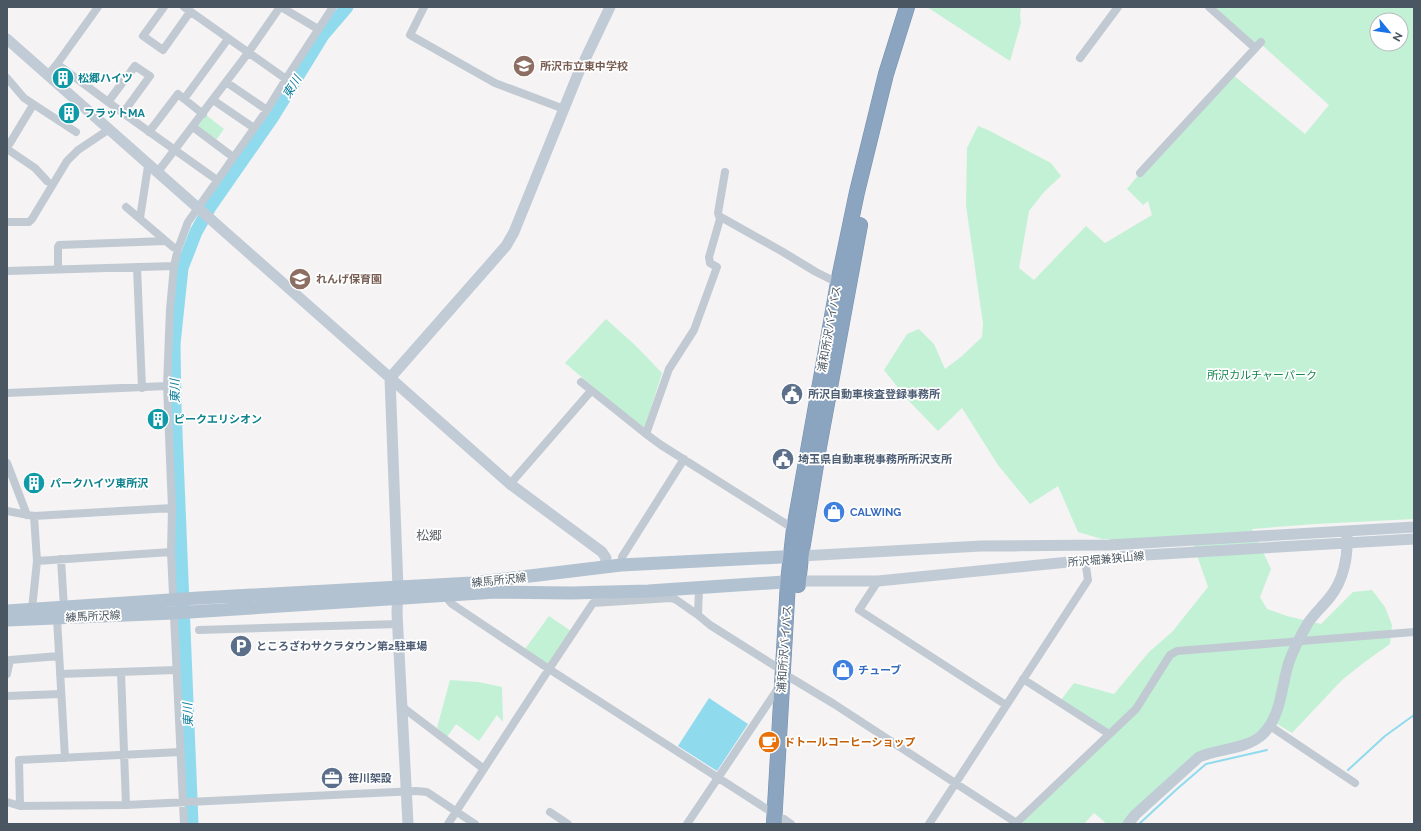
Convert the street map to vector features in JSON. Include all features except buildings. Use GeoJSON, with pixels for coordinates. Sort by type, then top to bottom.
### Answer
{"type":"FeatureCollection","features":[{"type":"Feature","properties":{"kind":"highway","name":"浦和所沢バイパス"},"geometry":{"type":"LineString","coordinates":[[795,557],[794,529],[838,283],[857,192],[884,81],[907,7]]}},
{"type":"Feature","properties":{"kind":"highway","name":"浦和所沢バイパス"},"geometry":{"type":"LineString","coordinates":[[781,821],[786,754],[785,678],[795,557],[868,184],[896,76],[917,7]]}},
{"type":"Feature","properties":{"kind":"main road","name":"練馬所沢線"},"geometry":{"type":"LineString","coordinates":[[7,620],[61,613],[398,593],[621,565],[795,557]]}},
{"type":"Feature","properties":{"kind":"main road","name":"練馬所沢線"},"geometry":{"type":"LineString","coordinates":[[398,593],[446,596],[496,592],[648,592],[793,581]]}},
{"type":"Feature","properties":{"kind":"main road","name":"練馬所沢線"},"geometry":{"type":"LineString","coordinates":[[7,611],[32,609],[61,613]]}},
{"type":"Feature","properties":{"kind":"street"},"geometry":{"type":"LineString","coordinates":[[47,76],[98,7]]}},
{"type":"Feature","properties":{"kind":"street"},"geometry":{"type":"LineString","coordinates":[[164,7],[143,36],[163,50],[187,9],[286,79]]}},
{"type":"Feature","properties":{"kind":"street"},"geometry":{"type":"LineString","coordinates":[[157,173],[203,114],[280,7],[318,29]]}},
{"type":"Feature","properties":{"kind":"street"},"geometry":{"type":"LineString","coordinates":[[184,824],[185,803],[180,752],[176,670],[176,607],[171,552],[172,508],[167,386],[170,309],[174,266],[178,249],[188,222],[267,110],[333,7]]}},
{"type":"Feature","properties":{"kind":"street"},"geometry":{"type":"LineString","coordinates":[[424,7],[410,35],[495,83],[564,109]]}},
{"type":"Feature","properties":{"kind":"street"},"geometry":{"type":"LineString","coordinates":[[408,824],[401,706],[390,378],[506,246],[514,232],[578,74],[610,7]]}},
{"type":"Feature","properties":{"kind":"street"},"geometry":{"type":"LineString","coordinates":[[1080,58],[1118,7]]}},
{"type":"Feature","properties":{"kind":"street"},"geometry":{"type":"LineString","coordinates":[[1209,7],[1256,48]]}},
{"type":"Feature","properties":{"kind":"street"},"geometry":{"type":"LineString","coordinates":[[7,39],[148,166],[510,484],[602,552],[606,558],[605,567]]}},
{"type":"Feature","properties":{"kind":"street"},"geometry":{"type":"LineString","coordinates":[[184,99],[228,39]]}},
{"type":"Feature","properties":{"kind":"street"},"geometry":{"type":"LineString","coordinates":[[1140,173],[1261,42]]}},
{"type":"Feature","properties":{"kind":"street"},"geometry":{"type":"LineString","coordinates":[[57,64],[217,180]]}},
{"type":"Feature","properties":{"kind":"street"},"geometry":{"type":"LineString","coordinates":[[108,102],[135,66],[150,76],[123,113]]}},
{"type":"Feature","properties":{"kind":"street"},"geometry":{"type":"LineString","coordinates":[[7,78],[18,92],[33,105],[76,132]]}},
{"type":"Feature","properties":{"kind":"street"},"geometry":{"type":"LineString","coordinates":[[226,82],[267,110]]}},
{"type":"Feature","properties":{"kind":"street"},"geometry":{"type":"LineString","coordinates":[[149,132],[178,94],[203,114]]}},
{"type":"Feature","properties":{"kind":"street"},"geometry":{"type":"LineString","coordinates":[[213,100],[254,128]]}},
{"type":"Feature","properties":{"kind":"street"},"geometry":{"type":"LineString","coordinates":[[33,105],[7,148],[35,168],[47,181]]}},
{"type":"Feature","properties":{"kind":"street"},"geometry":{"type":"LineString","coordinates":[[193,127],[233,157]]}},
{"type":"Feature","properties":{"kind":"street"},"geometry":{"type":"LineString","coordinates":[[7,222],[29,222],[32,220],[67,161],[78,150],[108,130]]}},
{"type":"Feature","properties":{"kind":"street"},"geometry":{"type":"LineString","coordinates":[[140,218],[148,166]]}},
{"type":"Feature","properties":{"kind":"street"},"geometry":{"type":"LineString","coordinates":[[646,434],[668,369],[694,330],[717,267],[710,263],[710,257],[720,220],[718,213],[725,172]]}},
{"type":"Feature","properties":{"kind":"street"},"geometry":{"type":"LineString","coordinates":[[126,206],[173,247],[178,249]]}},
{"type":"Feature","properties":{"kind":"street"},"geometry":{"type":"LineString","coordinates":[[719,216],[816,272],[838,283]]}},
{"type":"Feature","properties":{"kind":"street"},"geometry":{"type":"LineString","coordinates":[[58,269],[59,245],[166,241]]}},
{"type":"Feature","properties":{"kind":"street"},"geometry":{"type":"LineString","coordinates":[[7,271],[174,266]]}},
{"type":"Feature","properties":{"kind":"street"},"geometry":{"type":"LineString","coordinates":[[136,267],[142,388]]}},
{"type":"Feature","properties":{"kind":"street"},"geometry":{"type":"LineString","coordinates":[[581,382],[646,434],[794,529]]}},
{"type":"Feature","properties":{"kind":"street"},"geometry":{"type":"LineString","coordinates":[[7,392],[167,386]]}},
{"type":"Feature","properties":{"kind":"street"},"geometry":{"type":"LineString","coordinates":[[510,484],[591,391]]}},
{"type":"Feature","properties":{"kind":"street"},"geometry":{"type":"LineString","coordinates":[[621,565],[622,557],[684,459]]}},
{"type":"Feature","properties":{"kind":"street"},"geometry":{"type":"LineString","coordinates":[[7,463],[30,515],[36,561],[32,609]]}},
{"type":"Feature","properties":{"kind":"street"},"geometry":{"type":"LineString","coordinates":[[7,511],[30,515],[172,508]]}},
{"type":"Feature","properties":{"kind":"street","name":"所沢堀兼狭山線"},"geometry":{"type":"LineString","coordinates":[[795,557],[981,546],[1109,545],[1414,527]]}},
{"type":"Feature","properties":{"kind":"street"},"geometry":{"type":"LineString","coordinates":[[1128,824],[1135,815],[1199,757],[1245,745],[1262,735],[1270,726],[1276,716],[1285,675],[1294,650],[1308,623],[1331,596],[1343,572],[1347,544],[1346,531]]}},
{"type":"Feature","properties":{"kind":"street","name":"所沢堀兼狭山線"},"geometry":{"type":"LineString","coordinates":[[793,581],[878,581],[1085,560],[1414,539]]}},
{"type":"Feature","properties":{"kind":"street"},"geometry":{"type":"LineString","coordinates":[[36,561],[171,552]]}},
{"type":"Feature","properties":{"kind":"street"},"geometry":{"type":"LineString","coordinates":[[61,559],[59,656],[65,758]]}},
{"type":"Feature","properties":{"kind":"street"},"geometry":{"type":"LineString","coordinates":[[929,824],[1088,580],[1085,560]]}},
{"type":"Feature","properties":{"kind":"street"},"geometry":{"type":"LineString","coordinates":[[878,581],[859,610],[1006,704]]}},
{"type":"Feature","properties":{"kind":"street"},"geometry":{"type":"LineString","coordinates":[[698,615],[699,588]]}},
{"type":"Feature","properties":{"kind":"street"},"geometry":{"type":"LineString","coordinates":[[446,596],[452,604],[549,669],[718,777],[781,821]]}},
{"type":"Feature","properties":{"kind":"street"},"geometry":{"type":"LineString","coordinates":[[448,824],[593,603],[675,599],[785,678],[803,684],[1017,823],[1136,709],[1170,655],[1177,651],[1299,640],[1414,632]]}},
{"type":"Feature","properties":{"kind":"street"},"geometry":{"type":"LineString","coordinates":[[199,630],[398,624]]}},
{"type":"Feature","properties":{"kind":"street"},"geometry":{"type":"LineString","coordinates":[[7,674],[10,660],[59,656]]}},
{"type":"Feature","properties":{"kind":"street"},"geometry":{"type":"LineString","coordinates":[[60,674],[176,670]]}},
{"type":"Feature","properties":{"kind":"street"},"geometry":{"type":"LineString","coordinates":[[121,672],[126,805]]}},
{"type":"Feature","properties":{"kind":"street"},"geometry":{"type":"LineString","coordinates":[[687,824],[785,678]]}},
{"type":"Feature","properties":{"kind":"street"},"geometry":{"type":"LineString","coordinates":[[1023,679],[1109,734]]}},
{"type":"Feature","properties":{"kind":"street"},"geometry":{"type":"LineString","coordinates":[[7,696],[61,694]]}},
{"type":"Feature","properties":{"kind":"street"},"geometry":{"type":"LineString","coordinates":[[401,706],[484,769]]}},
{"type":"Feature","properties":{"kind":"street"},"geometry":{"type":"LineString","coordinates":[[1270,726],[1355,783]]}},
{"type":"Feature","properties":{"kind":"street"},"geometry":{"type":"LineString","coordinates":[[20,806],[19,760],[180,752]]}},
{"type":"Feature","properties":{"kind":"street"},"geometry":{"type":"LineString","coordinates":[[7,802],[20,806],[126,805],[427,792],[475,824]]}},
{"type":"Feature","properties":{"kind":"street"},"geometry":{"type":"LineString","coordinates":[[550,812],[568,824]]}},
{"type":"Feature","properties":{"kind":"green space"},"geometry":{"type":"Polygon","coordinates":[[[927,7],[1021,7],[1021,23],[1010,61],[927,7]]]}},
{"type":"Feature","properties":{"kind":"green space","name":"所沢カルチャーパーク"},"geometry":{"type":"Polygon","coordinates":[[[1213,7],[1414,7],[1414,519],[1252,529],[1271,569],[1260,597],[1267,609],[1287,616],[1321,624],[1353,592],[1372,590],[1385,607],[1392,625],[1390,644],[1342,680],[1292,733],[1269,719],[1259,731],[1243,741],[1207,750],[1124,824],[1107,824],[1094,813],[1084,824],[1025,824],[1022,822],[1115,734],[1061,700],[1074,683],[1114,694],[1149,652],[1172,632],[1208,587],[1192,541],[1109,545],[1109,539],[1102,539],[1078,532],[1058,486],[1030,504],[998,465],[962,408],[938,431],[907,399],[884,370],[907,334],[919,329],[934,344],[945,369],[962,356],[982,337],[983,324],[966,205],[967,148],[978,126],[1051,163],[1061,176],[1044,192],[1029,211],[1019,268],[1034,280],[1086,226],[1105,243],[1152,215],[1148,201],[1143,205],[1127,189],[1232,74],[1305,134],[1329,105],[1263,46],[1255,45],[1213,7]]]}},
{"type":"Feature","properties":{"kind":"green space"},"geometry":{"type":"Polygon","coordinates":[[[206,115],[224,129],[216,140],[199,128],[198,125],[206,115]]]}},
{"type":"Feature","properties":{"kind":"green space"},"geometry":{"type":"Polygon","coordinates":[[[606,319],[635,345],[662,373],[644,430],[565,363],[606,319]]]}},
{"type":"Feature","properties":{"kind":"green space"},"geometry":{"type":"Polygon","coordinates":[[[549,616],[571,631],[548,665],[525,649],[549,616]]]}},
{"type":"Feature","properties":{"kind":"green space"},"geometry":{"type":"Polygon","coordinates":[[[450,680],[478,682],[502,687],[503,722],[497,715],[479,741],[456,724],[447,737],[437,728],[450,680]]]}},
{"type":"Feature","properties":{"kind":"water"},"geometry":{"type":"Polygon","coordinates":[[[709,698],[748,724],[717,771],[678,746],[709,698]]]}},
{"type":"Feature","properties":{"kind":"waterway","name":"東川"},"geometry":{"type":"LineString","coordinates":[[192,824],[175,408],[174,344],[182,268],[196,232],[210,207],[272,118],[323,35],[347,7]]}},
{"type":"Feature","properties":{"kind":"waterway"},"geometry":{"type":"LineString","coordinates":[[1348,770],[1385,736],[1414,715]]}},
{"type":"Feature","properties":{"kind":"waterway"},"geometry":{"type":"LineString","coordinates":[[1139,824],[1206,764],[1267,750]]}},
{"type":"Feature","properties":{"kind":"place","name":"所沢市立東中学校"},"geometry":{"type":"Point","coordinates":[524,66]}},
{"type":"Feature","properties":{"kind":"place","name":"松郷ハイツ"},"geometry":{"type":"Point","coordinates":[63,78]}},
{"type":"Feature","properties":{"kind":"place","name":"フラットMA"},"geometry":{"type":"Point","coordinates":[69,113]}},
{"type":"Feature","properties":{"kind":"place","name":"れんげ保育園"},"geometry":{"type":"Point","coordinates":[300,279]}},
{"type":"Feature","properties":{"kind":"place","name":"所沢自動車検査登録事務所"},"geometry":{"type":"Point","coordinates":[792,394]}},
{"type":"Feature","properties":{"kind":"place","name":"ピークエリシオン"},"geometry":{"type":"Point","coordinates":[158,419]}},
{"type":"Feature","properties":{"kind":"place","name":"埼玉県自動車税事務所所沢支所"},"geometry":{"type":"Point","coordinates":[783,459]}},
{"type":"Feature","properties":{"kind":"place","name":"パークハイツ東所沢"},"geometry":{"type":"Point","coordinates":[34,483]}},
{"type":"Feature","properties":{"kind":"place","name":"CALWING"},"geometry":{"type":"Point","coordinates":[834,512]}},
{"type":"Feature","properties":{"kind":"place","name":"ところざわサクラタウン第2駐車場"},"geometry":{"type":"Point","coordinates":[241,646]}},
{"type":"Feature","properties":{"kind":"place","name":"チューブ"},"geometry":{"type":"Point","coordinates":[843,670]}},
{"type":"Feature","properties":{"kind":"place","name":"ドトールコーヒーショップ"},"geometry":{"type":"Point","coordinates":[769,742]}},
{"type":"Feature","properties":{"kind":"place","name":"笹川架設"},"geometry":{"type":"Point","coordinates":[332,778]}},
{"type":"Feature","properties":{"kind":"district","name":"松郷"},"geometry":{"type":"Point","coordinates":[429,535]}}]}
